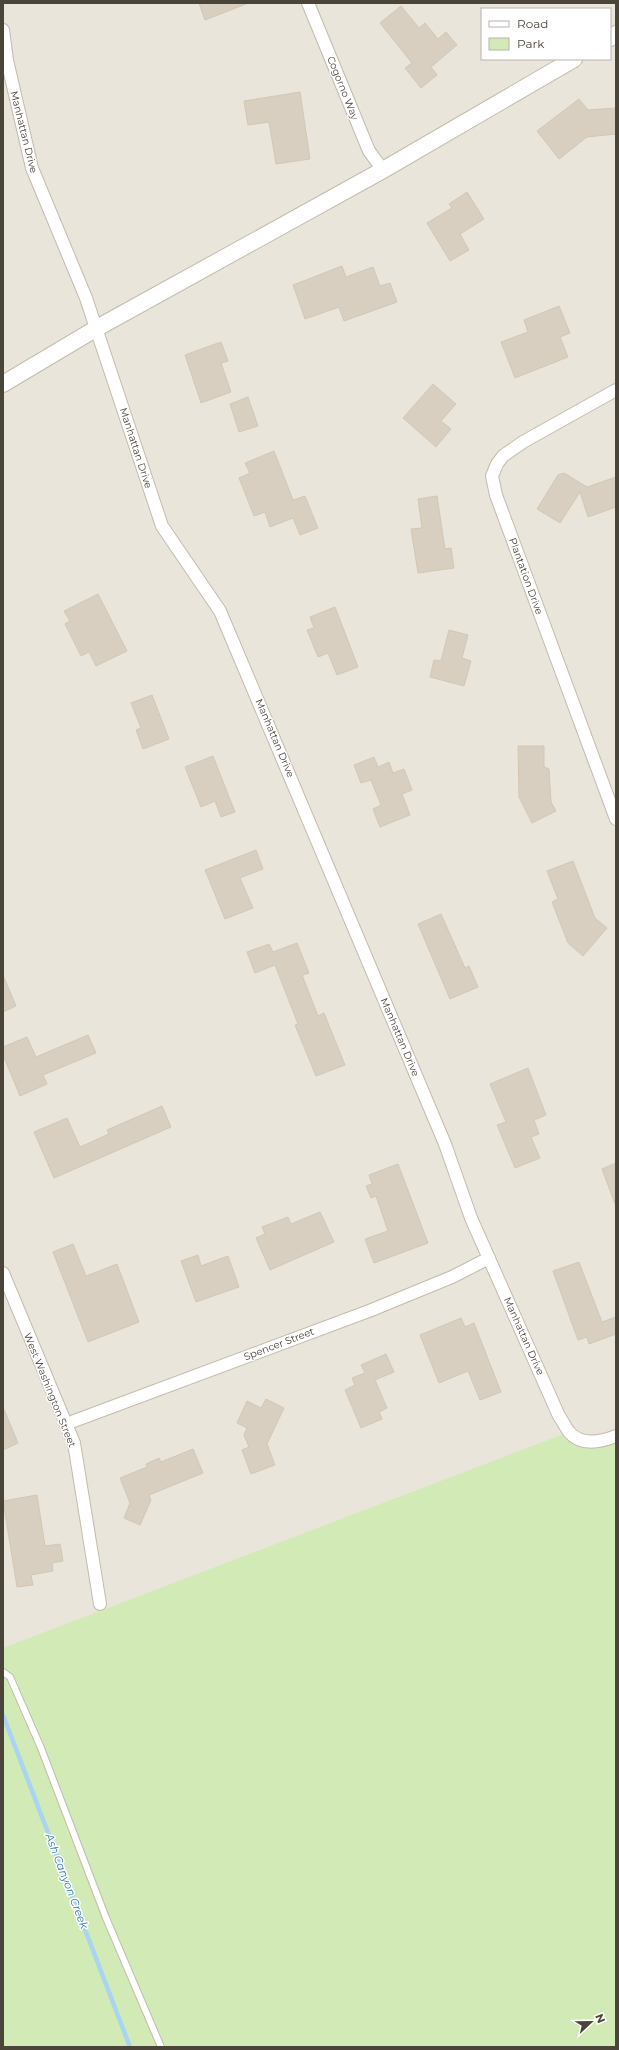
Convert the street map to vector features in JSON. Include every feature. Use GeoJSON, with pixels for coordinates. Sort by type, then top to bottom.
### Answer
{"type":"FeatureCollection","features":[{"type":"Feature","properties":{"kind":"street","name":"Cogorno Way"},"geometry":{"type":"LineString","coordinates":[[308,3],[369,152],[383,170]]}},
{"type":"Feature","properties":{"kind":"street","name":"Manhattan Drive"},"geometry":{"type":"LineString","coordinates":[[3,30],[7,60],[32,168],[97,328],[162,526],[220,611],[436,1122],[471,1218],[559,1416],[569,1432],[588,1443],[616,1436]]}},
{"type":"Feature","properties":{"kind":"street"},"geometry":{"type":"LineString","coordinates":[[3,384],[97,328],[383,170],[572,60]]}},
{"type":"Feature","properties":{"kind":"street","name":"Plantation Drive"},"geometry":{"type":"LineString","coordinates":[[616,390],[523,442],[503,456],[497,464],[492,476],[496,495],[616,820]]}},
{"type":"Feature","properties":{"kind":"street","name":"Spencer Street"},"geometry":{"type":"LineString","coordinates":[[66,1424],[376,1308],[452,1277],[489,1258]]}},
{"type":"Feature","properties":{"kind":"street","name":"West Washington Street"},"geometry":{"type":"LineString","coordinates":[[3,1274],[74,1443],[100,1604]]}},
{"type":"Feature","properties":{"kind":"lane"},"geometry":{"type":"LineString","coordinates":[[3,1672],[10,1677],[41,1748],[106,1918],[161,2047]]}},
{"type":"Feature","properties":{"kind":"shaded area"},"geometry":{"type":"Polygon","coordinates":[[[3,3],[616,3],[616,1434],[3,1648],[3,3]]]}},
{"type":"Feature","properties":{"kind":"green space"},"geometry":{"type":"Polygon","coordinates":[[[569,1432],[588,1443],[616,1438],[616,2047],[3,2047],[3,1648],[569,1432]]]}},
{"type":"Feature","properties":{"kind":"building"},"geometry":{"type":"Polygon","coordinates":[[[199,3],[246,3],[246,4],[205,20],[199,3]]]}},
{"type":"Feature","properties":{"kind":"building"},"geometry":{"type":"Polygon","coordinates":[[[401,6],[419,28],[425,23],[438,39],[446,32],[457,45],[431,67],[437,75],[421,88],[405,68],[412,63],[380,23],[401,6]]]}},
{"type":"Feature","properties":{"kind":"building"},"geometry":{"type":"Polygon","coordinates":[[[300,92],[310,159],[276,164],[269,122],[248,125],[244,101],[300,92]]]}},
{"type":"Feature","properties":{"kind":"building"},"geometry":{"type":"Polygon","coordinates":[[[579,99],[588,110],[616,108],[616,134],[587,137],[559,159],[537,131],[579,99]]]}},
{"type":"Feature","properties":{"kind":"building"},"geometry":{"type":"Polygon","coordinates":[[[467,192],[484,219],[460,234],[469,250],[450,261],[427,223],[452,208],[449,204],[467,192]]]}},
{"type":"Feature","properties":{"kind":"building"},"geometry":{"type":"Polygon","coordinates":[[[342,266],[346,277],[373,267],[380,286],[390,283],[397,302],[344,321],[339,307],[305,319],[293,285],[342,266]]]}},
{"type":"Feature","properties":{"kind":"building"},"geometry":{"type":"Polygon","coordinates":[[[559,306],[570,333],[560,337],[568,357],[515,378],[501,342],[528,332],[524,320],[559,306]]]}},
{"type":"Feature","properties":{"kind":"building"},"geometry":{"type":"Polygon","coordinates":[[[221,342],[228,361],[221,363],[231,392],[201,403],[185,355],[221,342]]]}},
{"type":"Feature","properties":{"kind":"building"},"geometry":{"type":"Polygon","coordinates":[[[433,384],[456,404],[441,421],[451,429],[436,447],[403,418],[433,384]]]}},
{"type":"Feature","properties":{"kind":"building"},"geometry":{"type":"Polygon","coordinates":[[[248,397],[258,426],[239,432],[230,404],[248,397]]]}},
{"type":"Feature","properties":{"kind":"building"},"geometry":{"type":"Polygon","coordinates":[[[274,451],[293,500],[305,496],[318,528],[300,535],[293,518],[270,527],[265,512],[254,516],[239,478],[250,473],[245,463],[274,451]]]}},
{"type":"Feature","properties":{"kind":"building"},"geometry":{"type":"Polygon","coordinates":[[[564,473],[587,487],[616,477],[616,507],[588,517],[580,492],[560,523],[537,509],[558,475],[564,473]]]}},
{"type":"Feature","properties":{"kind":"building"},"geometry":{"type":"Polygon","coordinates":[[[437,496],[445,549],[451,548],[454,568],[418,573],[411,529],[422,528],[418,499],[437,496]]]}},
{"type":"Feature","properties":{"kind":"building"},"geometry":{"type":"Polygon","coordinates":[[[98,594],[127,651],[96,666],[89,652],[81,656],[65,624],[70,621],[64,611],[98,594]]]}},
{"type":"Feature","properties":{"kind":"building"},"geometry":{"type":"Polygon","coordinates":[[[335,607],[358,667],[337,675],[328,653],[318,657],[307,630],[314,628],[310,617],[335,607]]]}},
{"type":"Feature","properties":{"kind":"building"},"geometry":{"type":"Polygon","coordinates":[[[449,630],[468,635],[462,658],[471,661],[464,686],[430,677],[434,660],[441,661],[449,630]]]}},
{"type":"Feature","properties":{"kind":"building"},"geometry":{"type":"Polygon","coordinates":[[[152,695],[169,739],[143,749],[136,730],[141,728],[131,703],[152,695]]]}},
{"type":"Feature","properties":{"kind":"building"},"geometry":{"type":"Polygon","coordinates":[[[518,746],[544,746],[544,767],[549,769],[551,802],[556,811],[532,823],[519,797],[518,746]]]}},
{"type":"Feature","properties":{"kind":"building"},"geometry":{"type":"Polygon","coordinates":[[[213,756],[235,812],[221,817],[215,801],[201,807],[185,767],[213,756]]]}},
{"type":"Feature","properties":{"kind":"building"},"geometry":{"type":"Polygon","coordinates":[[[374,757],[378,767],[389,762],[393,773],[404,769],[412,790],[402,794],[410,815],[380,827],[373,809],[381,805],[371,780],[361,783],[354,765],[374,757]]]}},
{"type":"Feature","properties":{"kind":"building"},"geometry":{"type":"Polygon","coordinates":[[[256,850],[263,869],[240,878],[253,908],[225,919],[205,870],[256,850]]]}},
{"type":"Feature","properties":{"kind":"building"},"geometry":{"type":"Polygon","coordinates":[[[573,861],[595,918],[607,928],[583,956],[568,943],[552,902],[558,899],[547,871],[573,861]]]}},
{"type":"Feature","properties":{"kind":"building"},"geometry":{"type":"Polygon","coordinates":[[[441,914],[465,968],[469,966],[478,987],[450,999],[418,924],[441,914]]]}},
{"type":"Feature","properties":{"kind":"building"},"geometry":{"type":"Polygon","coordinates":[[[297,943],[309,973],[302,975],[318,1016],[324,1013],[345,1065],[316,1076],[295,1025],[298,1024],[275,965],[255,973],[247,952],[269,944],[273,952],[297,943]]]}},
{"type":"Feature","properties":{"kind":"building"},"geometry":{"type":"Polygon","coordinates":[[[3,975],[16,1006],[3,1012],[3,975]]]}},
{"type":"Feature","properties":{"kind":"building"},"geometry":{"type":"Polygon","coordinates":[[[88,1035],[96,1053],[43,1075],[47,1084],[20,1096],[3,1055],[3,1047],[27,1037],[36,1057],[88,1035]]]}},
{"type":"Feature","properties":{"kind":"building"},"geometry":{"type":"Polygon","coordinates":[[[528,1068],[546,1115],[534,1120],[539,1134],[531,1137],[540,1158],[515,1168],[497,1125],[506,1122],[490,1084],[528,1068]]]}},
{"type":"Feature","properties":{"kind":"building"},"geometry":{"type":"Polygon","coordinates":[[[162,1106],[171,1127],[54,1178],[34,1132],[67,1118],[80,1147],[109,1134],[107,1130],[162,1106]]]}},
{"type":"Feature","properties":{"kind":"building"},"geometry":{"type":"Polygon","coordinates":[[[616,1163],[616,1203],[615,1204],[602,1169],[616,1163]]]}},
{"type":"Feature","properties":{"kind":"building"},"geometry":{"type":"Polygon","coordinates":[[[398,1164],[428,1243],[374,1263],[365,1239],[388,1231],[376,1196],[371,1198],[366,1186],[372,1184],[369,1175],[398,1164]]]}},
{"type":"Feature","properties":{"kind":"building"},"geometry":{"type":"Polygon","coordinates":[[[320,1212],[334,1242],[270,1270],[256,1238],[265,1234],[262,1227],[288,1217],[291,1224],[320,1212]]]}},
{"type":"Feature","properties":{"kind":"building"},"geometry":{"type":"Polygon","coordinates":[[[73,1244],[86,1276],[117,1264],[139,1322],[88,1342],[53,1252],[73,1244]]]}},
{"type":"Feature","properties":{"kind":"building"},"geometry":{"type":"Polygon","coordinates":[[[198,1255],[201,1266],[228,1256],[239,1287],[196,1302],[181,1261],[198,1255]]]}},
{"type":"Feature","properties":{"kind":"building"},"geometry":{"type":"Polygon","coordinates":[[[579,1262],[602,1322],[616,1317],[616,1334],[589,1344],[587,1337],[578,1340],[553,1271],[579,1262]]]}},
{"type":"Feature","properties":{"kind":"building"},"geometry":{"type":"Polygon","coordinates":[[[461,1318],[465,1327],[474,1323],[501,1392],[480,1400],[468,1371],[439,1383],[420,1335],[461,1318]]]}},
{"type":"Feature","properties":{"kind":"building"},"geometry":{"type":"Polygon","coordinates":[[[386,1354],[394,1372],[375,1380],[387,1408],[379,1412],[382,1419],[361,1428],[345,1390],[355,1385],[352,1378],[365,1373],[361,1365],[386,1354]]]}},
{"type":"Feature","properties":{"kind":"building"},"geometry":{"type":"Polygon","coordinates":[[[266,1399],[284,1408],[267,1444],[275,1465],[251,1474],[242,1450],[249,1447],[244,1435],[247,1428],[237,1423],[247,1401],[261,1408],[266,1399]]]}},
{"type":"Feature","properties":{"kind":"building"},"geometry":{"type":"Polygon","coordinates":[[[3,1407],[18,1443],[3,1450],[3,1407]]]}},
{"type":"Feature","properties":{"kind":"building"},"geometry":{"type":"Polygon","coordinates":[[[193,1449],[203,1473],[149,1495],[151,1500],[140,1525],[124,1518],[130,1503],[120,1478],[147,1467],[146,1464],[159,1458],[161,1462],[193,1449]]]}},
{"type":"Feature","properties":{"kind":"building"},"geometry":{"type":"Polygon","coordinates":[[[37,1495],[45,1546],[60,1544],[63,1561],[52,1563],[53,1571],[31,1575],[33,1585],[17,1587],[3,1501],[37,1495]]]}},
{"type":"Feature","properties":{"kind":"waterway","name":"Ash Canyon Creek"},"geometry":{"type":"LineString","coordinates":[[3,1715],[130,2047]]}}]}
